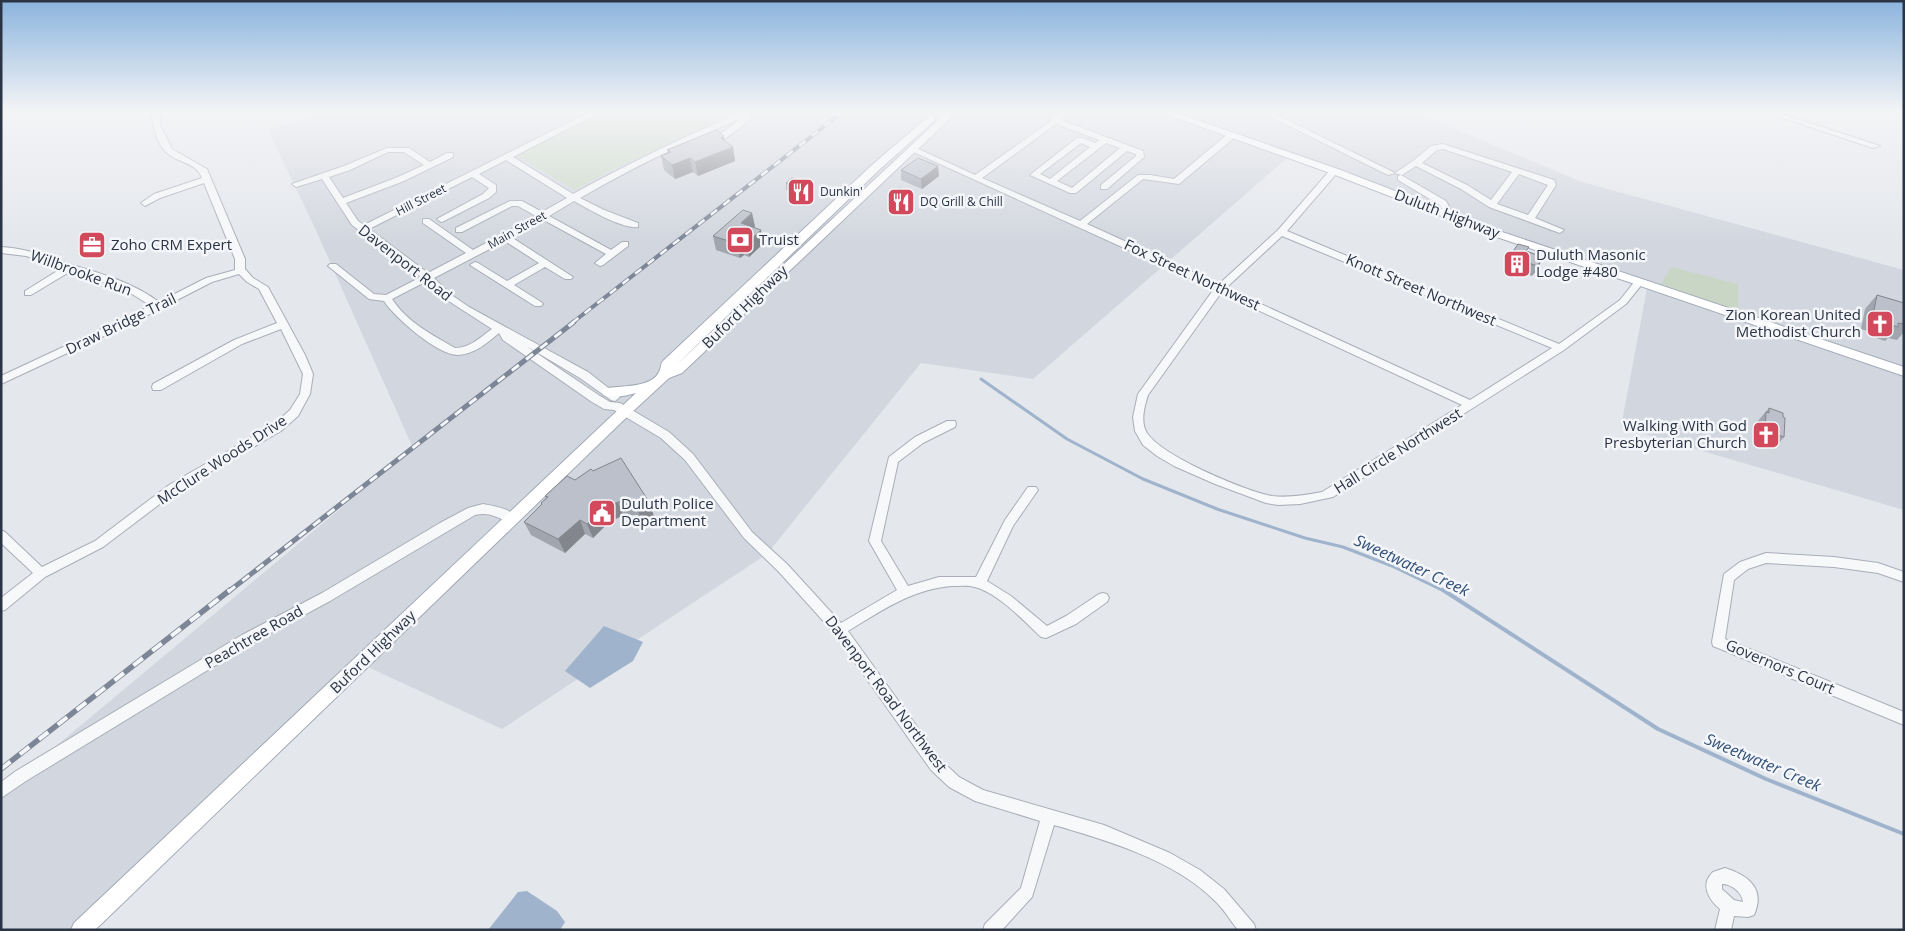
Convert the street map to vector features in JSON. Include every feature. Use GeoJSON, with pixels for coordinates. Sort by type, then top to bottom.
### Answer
{"type":"FeatureCollection","features":[{"type":"Feature","properties":{"kind":"main road","name":"Buford Highway"},"geometry":{"type":"LineString","coordinates":[[665,375],[667,364],[830,211],[897,154]]}},
{"type":"Feature","properties":{"kind":"main road","name":"Buford Highway"},"geometry":{"type":"LineString","coordinates":[[80,930],[513,519],[621,408],[665,375],[678,370],[883,174],[900,154]]}},
{"type":"Feature","properties":{"kind":"main road","name":"Duluth Highway"},"geometry":{"type":"LineString","coordinates":[[1287,154],[1449,214],[1492,232],[1904,372]]}},
{"type":"Feature","properties":{"kind":"main road"},"geometry":{"type":"LineString","coordinates":[[816,239],[813,234],[830,217],[830,211]]}},
{"type":"Feature","properties":{"kind":"main road"},"geometry":{"type":"LineString","coordinates":[[758,294],[766,279],[763,274]]}},
{"type":"Feature","properties":{"kind":"main road"},"geometry":{"type":"LineString","coordinates":[[608,392],[623,392],[654,385]]}},
{"type":"Feature","properties":{"kind":"street"},"geometry":{"type":"LineString","coordinates":[[176,154],[203,169],[240,259],[241,271]]}},
{"type":"Feature","properties":{"kind":"street"},"geometry":{"type":"LineString","coordinates":[[296,184],[324,176],[376,154]]}},
{"type":"Feature","properties":{"kind":"street"},"geometry":{"type":"LineString","coordinates":[[413,154],[430,165]]}},
{"type":"Feature","properties":{"kind":"street","name":"Hill Street"},"geometry":{"type":"LineString","coordinates":[[363,229],[512,154]]}},
{"type":"Feature","properties":{"kind":"street","name":"Main Street"},"geometry":{"type":"LineString","coordinates":[[387,298],[542,217],[615,174],[656,154]]}},
{"type":"Feature","properties":{"kind":"street","name":"Main Street"},"geometry":{"type":"LineString","coordinates":[[645,160],[666,154]]}},
{"type":"Feature","properties":{"kind":"street","name":"Fox Street Northwest"},"geometry":{"type":"LineString","coordinates":[[925,154],[1081,224],[1470,404]]}},
{"type":"Feature","properties":{"kind":"street"},"geometry":{"type":"LineString","coordinates":[[976,178],[1008,154]]}},
{"type":"Feature","properties":{"kind":"street"},"geometry":{"type":"LineString","coordinates":[[1061,154],[1034,175],[1073,191],[1118,154]]}},
{"type":"Feature","properties":{"kind":"street"},"geometry":{"type":"LineString","coordinates":[[1051,182],[1085,154]]}},
{"type":"Feature","properties":{"kind":"street"},"geometry":{"type":"LineString","coordinates":[[1092,176],[1106,185],[1140,154]]}},
{"type":"Feature","properties":{"kind":"street"},"geometry":{"type":"LineString","coordinates":[[1081,224],[1141,177],[1152,176],[1168,182],[1176,182],[1212,154]]}},
{"type":"Feature","properties":{"kind":"street"},"geometry":{"type":"LineString","coordinates":[[1354,154],[1397,175],[1443,204],[1449,214]]}},
{"type":"Feature","properties":{"kind":"street"},"geometry":{"type":"LineString","coordinates":[[1397,175],[1426,154]]}},
{"type":"Feature","properties":{"kind":"street"},"geometry":{"type":"LineString","coordinates":[[1470,154],[1518,170],[1552,184],[1530,219]]}},
{"type":"Feature","properties":{"kind":"street"},"geometry":{"type":"LineString","coordinates":[[342,202],[401,179],[450,155]]}},
{"type":"Feature","properties":{"kind":"street"},"geometry":{"type":"LineString","coordinates":[[507,157],[574,198],[613,218],[635,225]]}},
{"type":"Feature","properties":{"kind":"street"},"geometry":{"type":"LineString","coordinates":[[1416,163],[1464,187],[1492,205],[1560,230]]}},
{"type":"Feature","properties":{"kind":"street"},"geometry":{"type":"LineString","coordinates":[[1492,205],[1518,170]]}},
{"type":"Feature","properties":{"kind":"street","name":"Hall Circle Northwest"},"geometry":{"type":"LineString","coordinates":[[1334,171],[1281,232],[1220,288],[1144,394],[1138,411],[1140,432],[1151,448],[1170,459],[1270,500],[1285,502],[1310,499],[1329,494],[1560,348],[1623,302],[1638,283]]}},
{"type":"Feature","properties":{"kind":"street"},"geometry":{"type":"LineString","coordinates":[[441,219],[486,196],[493,190],[493,187],[473,174]]}},
{"type":"Feature","properties":{"kind":"street","name":"Davenport Road"},"geometry":{"type":"LineString","coordinates":[[324,176],[355,223],[428,278],[447,296],[501,330],[515,335],[608,392],[617,398],[621,408]]}},
{"type":"Feature","properties":{"kind":"street"},"geometry":{"type":"LineString","coordinates":[[145,203],[157,196],[208,179]]}},
{"type":"Feature","properties":{"kind":"street"},"geometry":{"type":"LineString","coordinates":[[459,230],[515,203],[519,203],[612,254]]}},
{"type":"Feature","properties":{"kind":"street"},"geometry":{"type":"LineString","coordinates":[[426,221],[473,254]]}},
{"type":"Feature","properties":{"kind":"street","name":"Knott Street Northwest"},"geometry":{"type":"LineString","coordinates":[[1281,232],[1560,348]]}},
{"type":"Feature","properties":{"kind":"street"},"geometry":{"type":"LineString","coordinates":[[505,237],[568,277]]}},
{"type":"Feature","properties":{"kind":"street"},"geometry":{"type":"LineString","coordinates":[[600,263],[625,244]]}},
{"type":"Feature","properties":{"kind":"street","name":"Willbrooke Run"},"geometry":{"type":"LineString","coordinates":[[1,250],[24,252],[121,284],[151,300],[158,306]]}},
{"type":"Feature","properties":{"kind":"street"},"geometry":{"type":"LineString","coordinates":[[507,285],[545,263]]}},
{"type":"Feature","properties":{"kind":"street"},"geometry":{"type":"LineString","coordinates":[[475,265],[538,304]]}},
{"type":"Feature","properties":{"kind":"street"},"geometry":{"type":"LineString","coordinates":[[333,266],[372,297],[387,298],[390,304],[417,330],[453,351],[459,352],[472,349],[501,330]]}},
{"type":"Feature","properties":{"kind":"street"},"geometry":{"type":"LineString","coordinates":[[28,294],[70,267]]}},
{"type":"Feature","properties":{"kind":"street","name":"Draw Bridge Trail"},"geometry":{"type":"LineString","coordinates":[[1,380],[209,280],[241,271]]}},
{"type":"Feature","properties":{"kind":"street","name":"McClure Woods Drive"},"geometry":{"type":"LineString","coordinates":[[1,606],[41,573],[99,544],[188,478],[278,428],[294,413],[305,394],[308,374],[300,355],[263,288],[250,280],[241,271]]}},
{"type":"Feature","properties":{"kind":"street"},"geometry":{"type":"LineString","coordinates":[[157,387],[238,342],[283,324]]}},
{"type":"Feature","properties":{"kind":"street","name":"Davenport Road"},"geometry":{"type":"LineString","coordinates":[[501,330],[507,338],[545,362],[596,399],[608,406],[621,408]]}},
{"type":"Feature","properties":{"kind":"street","name":"Davenport Road Northwest"},"geometry":{"type":"LineString","coordinates":[[621,408],[665,435],[689,457],[748,536],[783,568],[840,630],[936,765],[954,782],[980,796],[1104,832],[1165,858],[1195,875],[1219,894],[1248,930]]}},
{"type":"Feature","properties":{"kind":"street"},"geometry":{"type":"LineString","coordinates":[[904,591],[875,541],[893,460],[919,440],[951,424]]}},
{"type":"Feature","properties":{"kind":"street"},"geometry":{"type":"LineString","coordinates":[[980,583],[1003,530],[1012,515],[1032,490]]}},
{"type":"Feature","properties":{"kind":"street","name":"Peachtree Road"},"geometry":{"type":"LineString","coordinates":[[1,791],[21,776],[247,639],[326,597],[472,511],[483,508],[496,511],[513,519]]}},
{"type":"Feature","properties":{"kind":"street"},"geometry":{"type":"LineString","coordinates":[[1,535],[41,573]]}},
{"type":"Feature","properties":{"kind":"street","name":"Governors Court"},"geometry":{"type":"LineString","coordinates":[[1904,577],[1878,568],[1834,562],[1766,558],[1744,565],[1728,578],[1718,642],[1904,719]]}},
{"type":"Feature","properties":{"kind":"street"},"geometry":{"type":"LineString","coordinates":[[840,630],[904,591],[941,581],[980,583],[1012,603],[1046,632],[1071,620],[1103,598]]}},
{"type":"Feature","properties":{"kind":"street"},"geometry":{"type":"LineString","coordinates":[[991,930],[1027,892],[1049,816]]}},
{"type":"Feature","properties":{"kind":"street"},"geometry":{"type":"LineString","coordinates":[[1723,930],[1728,907]]}},
{"type":"Feature","properties":{"kind":"shaded area"},"geometry":{"type":"Polygon","coordinates":[[[280,154],[520,154],[519,157],[575,190],[646,154],[1291,154],[1033,379],[921,363],[767,554],[502,729],[359,663],[85,930],[1,930],[1,792],[413,448],[314,226],[280,154]]]}},
{"type":"Feature","properties":{"kind":"shaded area"},"geometry":{"type":"Polygon","coordinates":[[[1297,154],[1516,154],[1582,182],[1904,270],[1904,510],[1621,427],[1648,283],[1446,214],[1297,154]]]}},
{"type":"Feature","properties":{"kind":"green space"},"geometry":{"type":"Polygon","coordinates":[[[519,154],[646,154],[575,190],[518,157],[519,154]]]}},
{"type":"Feature","properties":{"kind":"green space"},"geometry":{"type":"Polygon","coordinates":[[[1671,267],[1738,284],[1738,311],[1661,284],[1671,267]]]}},
{"type":"Feature","properties":{"kind":"water"},"geometry":{"type":"Polygon","coordinates":[[[604,626],[643,642],[633,661],[590,688],[565,671],[604,626]]]}},
{"type":"Feature","properties":{"kind":"water"},"geometry":{"type":"Polygon","coordinates":[[[527,891],[557,911],[565,922],[560,930],[488,930],[518,892],[527,891]]]}},
{"type":"Feature","properties":{"kind":"building"},"geometry":{"type":"Polygon","coordinates":[[[714,154],[695,162],[690,158],[672,165],[661,156],[714,154]]]}},
{"type":"Feature","properties":{"kind":"building"},"geometry":{"type":"Polygon","coordinates":[[[918,158],[938,166],[921,179],[901,170],[918,158]]]}},
{"type":"Feature","properties":{"kind":"building"},"geometry":{"type":"Polygon","coordinates":[[[792,178],[807,183],[801,188],[786,183],[792,178]]]}},
{"type":"Feature","properties":{"kind":"building"},"geometry":{"type":"Polygon","coordinates":[[[899,188],[913,194],[902,202],[889,196],[899,188]]]}},
{"type":"Feature","properties":{"kind":"building"},"geometry":{"type":"Polygon","coordinates":[[[743,210],[752,213],[741,223],[761,230],[747,243],[741,241],[738,244],[713,236],[743,210]]]}},
{"type":"Feature","properties":{"kind":"building"},"geometry":{"type":"Polygon","coordinates":[[[1518,244],[1529,247],[1526,251],[1543,257],[1537,266],[1510,256],[1518,244]]]}},
{"type":"Feature","properties":{"kind":"building"},"geometry":{"type":"Polygon","coordinates":[[[1877,295],[1904,303],[1904,324],[1898,323],[1898,327],[1883,322],[1884,318],[1873,315],[1877,295]]]}},
{"type":"Feature","properties":{"kind":"building"},"geometry":{"type":"Polygon","coordinates":[[[1769,408],[1783,413],[1785,418],[1784,437],[1765,431],[1766,412],[1769,413],[1769,408]]]}},
{"type":"Feature","properties":{"kind":"building"},"geometry":{"type":"Polygon","coordinates":[[[621,458],[649,502],[637,508],[633,501],[618,502],[601,510],[587,524],[580,520],[558,539],[524,522],[548,497],[545,496],[567,476],[575,480],[591,469],[593,471],[621,458]]]}},
{"type":"Feature","properties":{"kind":"waterway","name":"Sweetwater Creek"},"geometry":{"type":"LineString","coordinates":[[981,379],[1067,439],[1143,479],[1217,509],[1305,538],[1343,547],[1392,566],[1446,592]]}},
{"type":"Feature","properties":{"kind":"waterway","name":"Sweetwater Creek"},"geometry":{"type":"LineString","coordinates":[[1443,590],[1658,729],[1766,779],[1904,834]]}},
{"type":"Feature","properties":{"kind":"railway"},"geometry":{"type":"LineString","coordinates":[[572,323],[788,154]]}},
{"type":"Feature","properties":{"kind":"railway"},"geometry":{"type":"LineString","coordinates":[[228,592],[574,322]]}},
{"type":"Feature","properties":{"kind":"railway"},"geometry":{"type":"LineString","coordinates":[[1,769],[230,590]]}},
{"type":"Feature","properties":{"kind":"place","name":"Dunkin'"},"geometry":{"type":"Point","coordinates":[801,192]}},
{"type":"Feature","properties":{"kind":"place","name":"DQ Grill & Chill"},"geometry":{"type":"Point","coordinates":[901,202]}},
{"type":"Feature","properties":{"kind":"place","name":"Truist"},"geometry":{"type":"Point","coordinates":[740,240]}},
{"type":"Feature","properties":{"kind":"place","name":"Zoho CRM Expert"},"geometry":{"type":"Point","coordinates":[92,245]}},
{"type":"Feature","properties":{"kind":"place","name":"Duluth Masonic Lodge #480"},"geometry":{"type":"Point","coordinates":[1517,264]}},
{"type":"Feature","properties":{"kind":"place","name":"Zion Korean United Methodist Church"},"geometry":{"type":"Point","coordinates":[1880,324]}},
{"type":"Feature","properties":{"kind":"place","name":"Walking With God Presbyterian Church"},"geometry":{"type":"Point","coordinates":[1766,435]}},
{"type":"Feature","properties":{"kind":"place","name":"Duluth Police Department"},"geometry":{"type":"Point","coordinates":[602,513]}}]}
